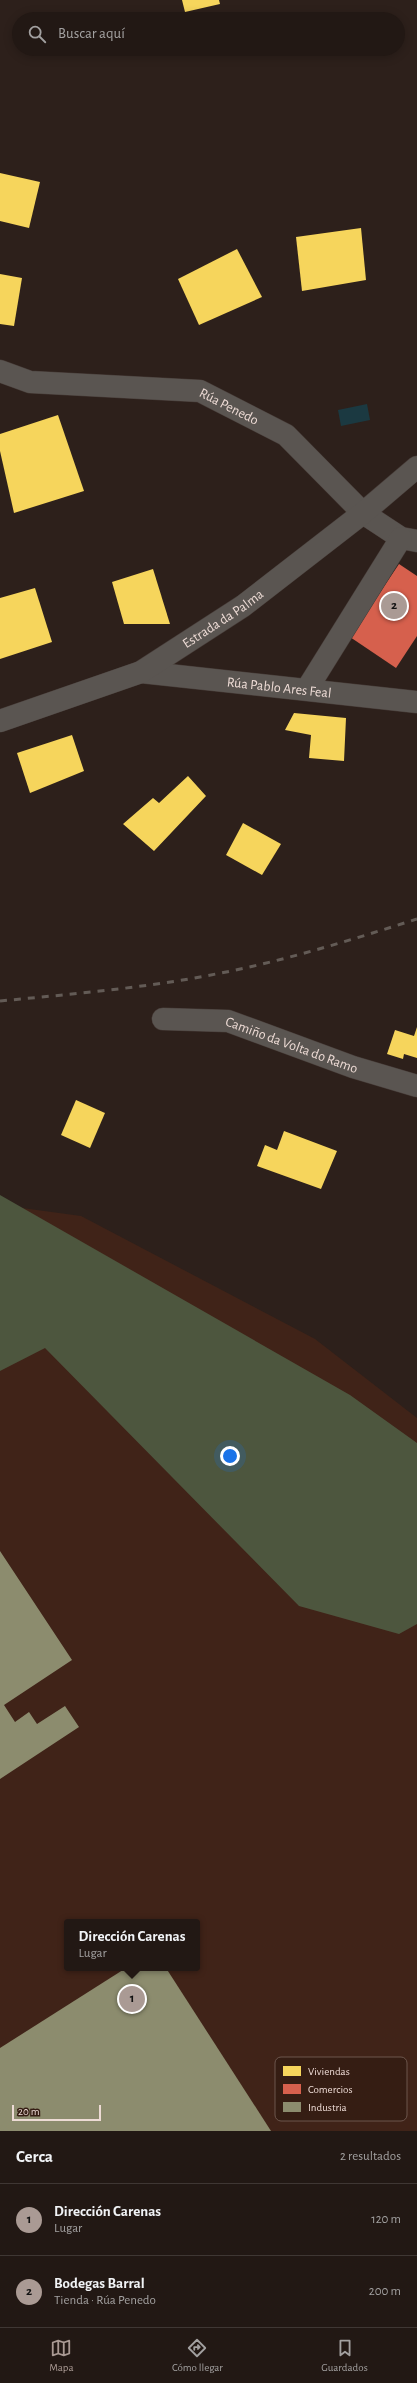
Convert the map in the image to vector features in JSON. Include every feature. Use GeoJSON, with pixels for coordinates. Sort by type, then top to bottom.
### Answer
{"type":"FeatureCollection","features":[{"type":"Feature","properties":{"kind":"street","name":"Rúa Penedo"},"geometry":{"type":"LineString","coordinates":[[0,371],[30,382],[200,391],[286,435],[363,513],[409,540]]}},
{"type":"Feature","properties":{"kind":"street","name":"Estrada da Palma"},"geometry":{"type":"LineString","coordinates":[[0,721],[141,672],[243,606],[363,513],[417,467]]}},
{"type":"Feature","properties":{"kind":"street"},"geometry":{"type":"LineString","coordinates":[[307,689],[409,540]]}},
{"type":"Feature","properties":{"kind":"street","name":"Rúa Pablo Ares Feal"},"geometry":{"type":"LineString","coordinates":[[141,672],[417,702]]}},
{"type":"Feature","properties":{"kind":"street","name":"Camiño da Volta do Ramo"},"geometry":{"type":"LineString","coordinates":[[163,1019],[228,1021],[353,1067],[417,1086]]}},
{"type":"Feature","properties":{"kind":"shaded area"},"geometry":{"type":"Polygon","coordinates":[[[0,1205],[81,1216],[315,1339],[417,1418],[417,2131],[0,2131],[0,1205]]]}},
{"type":"Feature","properties":{"kind":"green space"},"geometry":{"type":"Polygon","coordinates":[[[0,1195],[350,1395],[417,1443],[417,1624],[399,1634],[299,1606],[45,1348],[0,1371],[0,1195]]]}},
{"type":"Feature","properties":{"kind":"water"},"geometry":{"type":"Polygon","coordinates":[[[367,404],[370,420],[341,426],[338,410],[367,404]]]}},
{"type":"Feature","properties":{"kind":"building: Viviendas"},"geometry":{"type":"Polygon","coordinates":[[[182,0],[219,0],[220,4],[185,12],[182,0]]]}},
{"type":"Feature","properties":{"kind":"building: Viviendas"},"geometry":{"type":"Polygon","coordinates":[[[0,173],[40,182],[29,228],[0,221],[0,173]]]}},
{"type":"Feature","properties":{"kind":"building: Viviendas"},"geometry":{"type":"Polygon","coordinates":[[[361,228],[366,280],[302,291],[296,237],[361,228]]]}},
{"type":"Feature","properties":{"kind":"building: Viviendas"},"geometry":{"type":"Polygon","coordinates":[[[237,249],[262,297],[199,325],[178,279],[237,249]]]}},
{"type":"Feature","properties":{"kind":"building: Viviendas"},"geometry":{"type":"Polygon","coordinates":[[[0,274],[22,278],[14,326],[0,324],[0,274]]]}},
{"type":"Feature","properties":{"kind":"building: Viviendas"},"geometry":{"type":"Polygon","coordinates":[[[58,415],[84,491],[14,513],[0,451],[0,434],[58,415]]]}},
{"type":"Feature","properties":{"kind":"building: Viviendas"},"geometry":{"type":"Polygon","coordinates":[[[153,569],[170,624],[124,624],[112,582],[153,569]]]}},
{"type":"Feature","properties":{"kind":"building: Viviendas"},"geometry":{"type":"Polygon","coordinates":[[[35,588],[52,642],[0,659],[0,598],[35,588]]]}},
{"type":"Feature","properties":{"kind":"building: Viviendas"},"geometry":{"type":"Polygon","coordinates":[[[294,713],[346,718],[344,761],[309,758],[311,735],[285,730],[294,713]]]}},
{"type":"Feature","properties":{"kind":"building: Viviendas"},"geometry":{"type":"Polygon","coordinates":[[[72,735],[84,771],[30,793],[17,753],[72,735]]]}},
{"type":"Feature","properties":{"kind":"building: Viviendas"},"geometry":{"type":"Polygon","coordinates":[[[188,776],[206,796],[154,851],[123,824],[153,798],[159,803],[188,776]]]}},
{"type":"Feature","properties":{"kind":"building: Viviendas"},"geometry":{"type":"Polygon","coordinates":[[[243,823],[281,844],[262,875],[226,855],[243,823]]]}},
{"type":"Feature","properties":{"kind":"building: Viviendas"},"geometry":{"type":"Polygon","coordinates":[[[417,1027],[417,1058],[404,1054],[403,1059],[387,1054],[395,1030],[414,1036],[417,1027]]]}},
{"type":"Feature","properties":{"kind":"building: Viviendas"},"geometry":{"type":"Polygon","coordinates":[[[76,1100],[105,1113],[90,1148],[61,1135],[76,1100]]]}},
{"type":"Feature","properties":{"kind":"building: Viviendas"},"geometry":{"type":"Polygon","coordinates":[[[284,1131],[337,1151],[321,1189],[257,1166],[265,1145],[277,1150],[284,1131]]]}},
{"type":"Feature","properties":{"kind":"building: Comercios"},"geometry":{"type":"Polygon","coordinates":[[[399,564],[417,576],[417,636],[396,668],[350,637],[399,564]]]}},
{"type":"Feature","properties":{"kind":"building: Industria"},"geometry":{"type":"Polygon","coordinates":[[[0,1551],[72,1660],[4,1705],[15,1722],[29,1712],[37,1724],[65,1706],[79,1727],[0,1779],[0,1551]]]}},
{"type":"Feature","properties":{"kind":"building: Industria"},"geometry":{"type":"Polygon","coordinates":[[[121,1971],[168,1971],[271,2131],[0,2131],[0,2048],[121,1971]]]}},
{"type":"Feature","properties":{"kind":"railway"},"geometry":{"type":"LineString","coordinates":[[0,1001],[135,987],[216,974],[292,956],[417,919]]}},
{"type":"Feature","properties":{"kind":"place","name":"Bodegas Barral"},"geometry":{"type":"Point","coordinates":[394,606]}},
{"type":"Feature","properties":{"kind":"place","name":"Dirección Carenas"},"geometry":{"type":"Point","coordinates":[132,1999]}}]}
